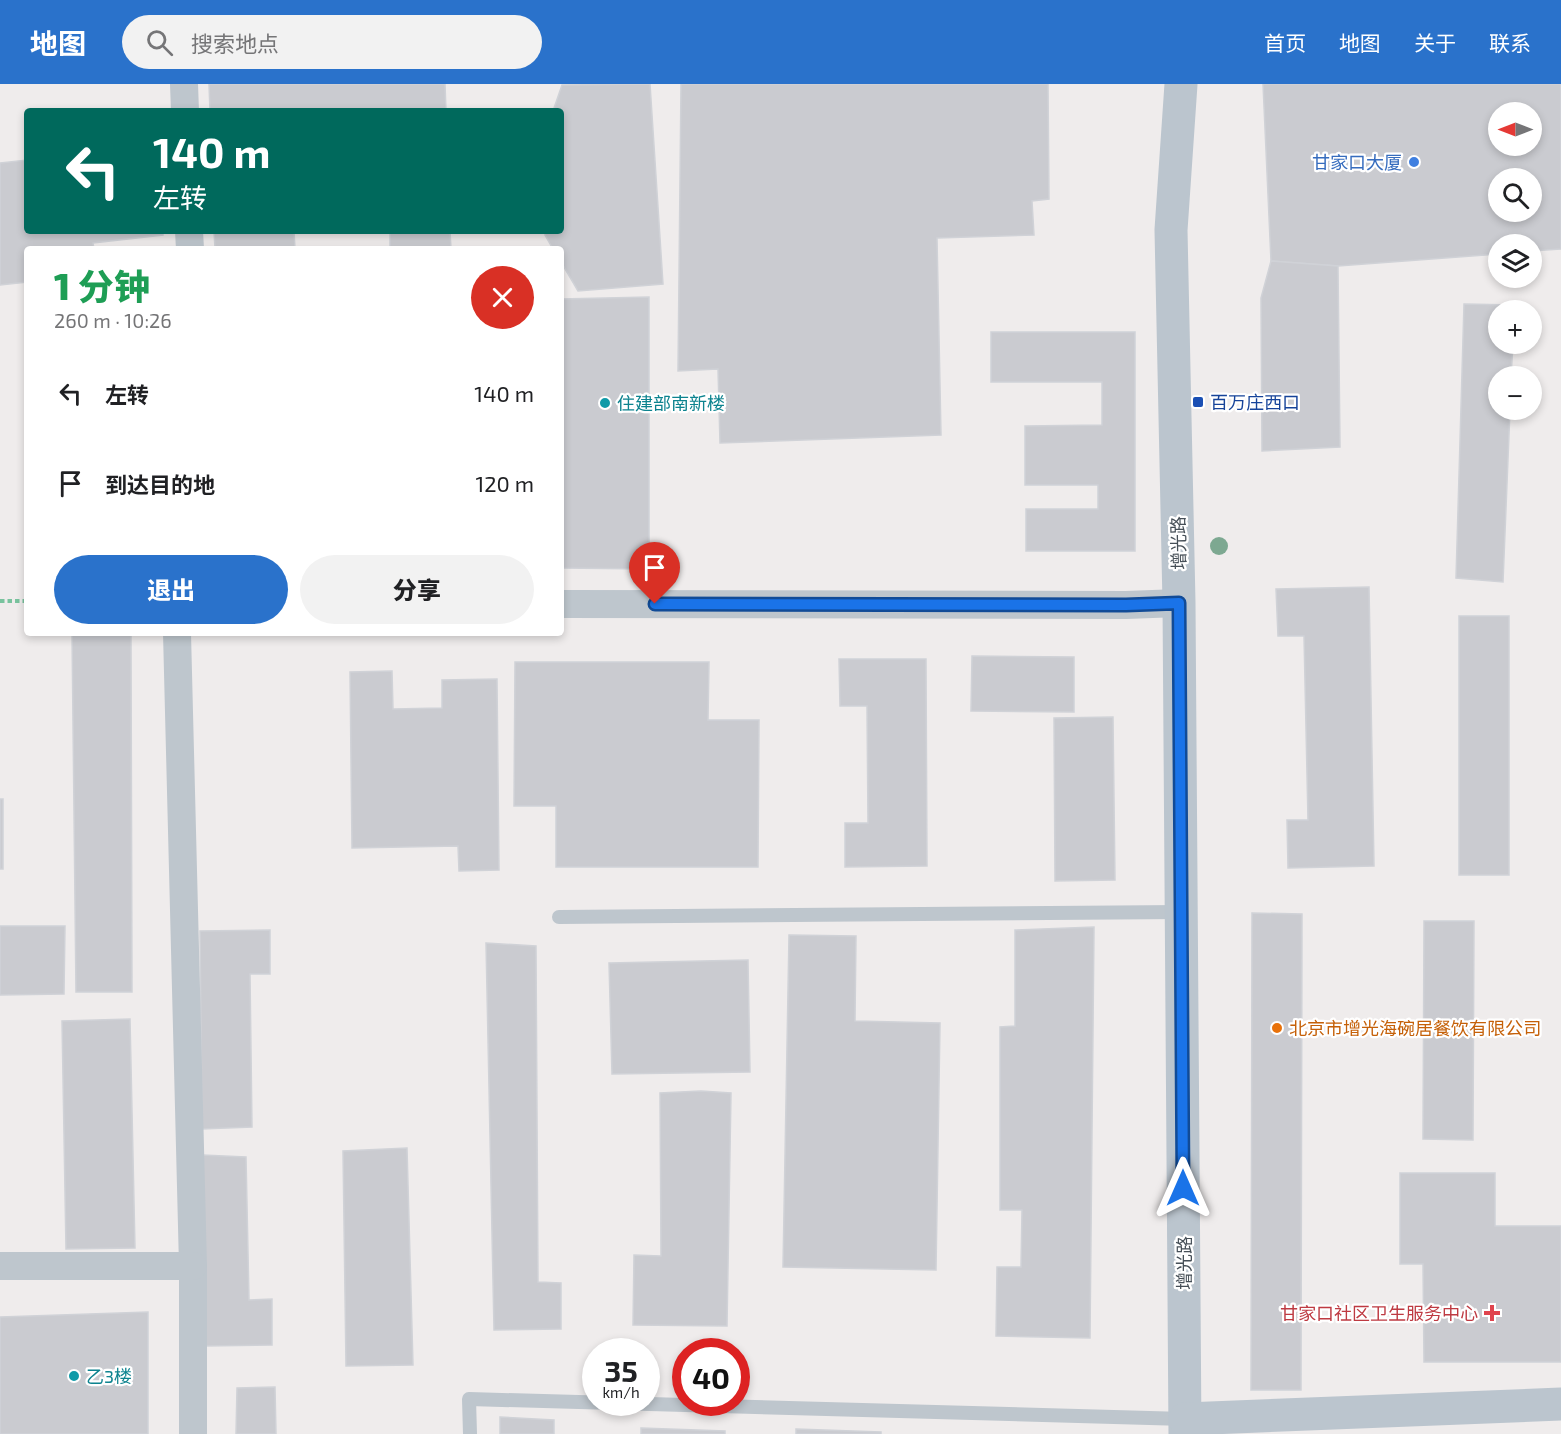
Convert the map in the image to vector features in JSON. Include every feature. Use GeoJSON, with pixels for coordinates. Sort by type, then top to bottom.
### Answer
{"type":"FeatureCollection","features":[{"type":"Feature","properties":{"kind":"street"},"geometry":{"type":"LineString","coordinates":[[184,84],[185,108]]}},
{"type":"Feature","properties":{"kind":"street","name":"增光路"},"geometry":{"type":"LineString","coordinates":[[1181,84],[1171,230],[1179,603],[1185,1426]]}},
{"type":"Feature","properties":{"kind":"street"},"geometry":{"type":"LineString","coordinates":[[564,604],[1126,605],[1179,603]]}},
{"type":"Feature","properties":{"kind":"street"},"geometry":{"type":"LineString","coordinates":[[177,636],[193,1266],[193,1434]]}},
{"type":"Feature","properties":{"kind":"street"},"geometry":{"type":"LineString","coordinates":[[0,1266],[193,1266]]}},
{"type":"Feature","properties":{"kind":"street"},"geometry":{"type":"LineString","coordinates":[[1185,1426],[1561,1404]]}},
{"type":"Feature","properties":{"kind":"lane"},"geometry":{"type":"LineString","coordinates":[[559,917],[1181,912]]}},
{"type":"Feature","properties":{"kind":"lane"},"geometry":{"type":"LineString","coordinates":[[470,1434],[470,1399],[1185,1426]]}},
{"type":"Feature","properties":{"kind":"path"},"geometry":{"type":"LineString","coordinates":[[0,600],[24,601]]}},
{"type":"Feature","properties":{"kind":"building"},"geometry":{"type":"Polygon","coordinates":[[[209,84],[445,84],[446,108],[210,108],[209,84]]]}},
{"type":"Feature","properties":{"kind":"building"},"geometry":{"type":"Polygon","coordinates":[[[650,84],[663,284],[578,291],[564,267],[564,246],[551,246],[545,235],[564,234],[564,108],[554,108],[562,85],[650,84]]]}},
{"type":"Feature","properties":{"kind":"building"},"geometry":{"type":"Polygon","coordinates":[[[681,84],[1048,84],[1049,199],[1032,201],[1034,235],[937,238],[941,435],[720,443],[718,369],[678,371],[681,84]]]}},
{"type":"Feature","properties":{"kind":"building","name":"甘家口大厦"},"geometry":{"type":"Polygon","coordinates":[[[1263,84],[1561,84],[1561,249],[1542,250],[1542,234],[1488,234],[1488,255],[1338,266],[1271,261],[1263,84]]]}},
{"type":"Feature","properties":{"kind":"building"},"geometry":{"type":"Polygon","coordinates":[[[24,160],[24,234],[163,235],[93,243],[94,246],[24,246],[24,282],[0,285],[0,163],[24,160]]]}},
{"type":"Feature","properties":{"kind":"building"},"geometry":{"type":"Polygon","coordinates":[[[214,234],[294,234],[295,246],[215,246],[214,234]]]}},
{"type":"Feature","properties":{"kind":"building"},"geometry":{"type":"Polygon","coordinates":[[[390,234],[450,234],[451,246],[390,246],[390,234]]]}},
{"type":"Feature","properties":{"kind":"building"},"geometry":{"type":"Polygon","coordinates":[[[1271,261],[1338,266],[1340,447],[1262,451],[1261,298],[1271,261]]]}},
{"type":"Feature","properties":{"kind":"building","name":"住建部南新楼"},"geometry":{"type":"Polygon","coordinates":[[[649,297],[649,569],[564,568],[564,299],[649,297]]]}},
{"type":"Feature","properties":{"kind":"building"},"geometry":{"type":"Polygon","coordinates":[[[1464,304],[1488,304],[1488,354],[1512,354],[1512,366],[1488,366],[1488,420],[1510,420],[1503,582],[1456,578],[1464,304]]]}},
{"type":"Feature","properties":{"kind":"building"},"geometry":{"type":"Polygon","coordinates":[[[991,332],[1135,332],[1135,551],[1026,551],[1026,509],[1098,509],[1098,485],[1025,485],[1025,426],[1102,425],[1102,382],[991,382],[991,332]]]}},
{"type":"Feature","properties":{"kind":"building"},"geometry":{"type":"Polygon","coordinates":[[[1369,587],[1374,866],[1288,868],[1287,820],[1308,820],[1304,636],[1278,636],[1276,589],[1369,587]]]}},
{"type":"Feature","properties":{"kind":"building"},"geometry":{"type":"Polygon","coordinates":[[[1459,616],[1509,616],[1509,875],[1459,875],[1459,616]]]}},
{"type":"Feature","properties":{"kind":"building"},"geometry":{"type":"Polygon","coordinates":[[[72,636],[131,636],[132,992],[76,992],[72,636]]]}},
{"type":"Feature","properties":{"kind":"building"},"geometry":{"type":"Polygon","coordinates":[[[972,656],[1074,657],[1074,712],[971,711],[972,656]]]}},
{"type":"Feature","properties":{"kind":"building"},"geometry":{"type":"Polygon","coordinates":[[[839,659],[926,659],[927,866],[845,867],[845,823],[868,823],[867,706],[840,706],[839,659]]]}},
{"type":"Feature","properties":{"kind":"building"},"geometry":{"type":"Polygon","coordinates":[[[515,662],[709,662],[708,720],[759,720],[758,867],[556,867],[556,806],[514,806],[515,662]]]}},
{"type":"Feature","properties":{"kind":"building"},"geometry":{"type":"Polygon","coordinates":[[[392,671],[393,709],[442,708],[442,680],[497,679],[499,870],[459,871],[458,846],[352,848],[350,672],[392,671]]]}},
{"type":"Feature","properties":{"kind":"building"},"geometry":{"type":"Polygon","coordinates":[[[1113,717],[1115,880],[1055,881],[1054,718],[1113,717]]]}},
{"type":"Feature","properties":{"kind":"building"},"geometry":{"type":"Polygon","coordinates":[[[0,799],[3,799],[3,869],[0,869],[0,799]]]}},
{"type":"Feature","properties":{"kind":"building"},"geometry":{"type":"Polygon","coordinates":[[[1252,913],[1302,914],[1301,1390],[1251,1390],[1252,913]]]}},
{"type":"Feature","properties":{"kind":"building"},"geometry":{"type":"Polygon","coordinates":[[[1424,921],[1474,921],[1473,1140],[1423,1139],[1424,921]]]}},
{"type":"Feature","properties":{"kind":"building"},"geometry":{"type":"Polygon","coordinates":[[[0,926],[65,926],[64,994],[0,995],[0,926]]]}},
{"type":"Feature","properties":{"kind":"building"},"geometry":{"type":"Polygon","coordinates":[[[1094,927],[1090,1338],[996,1336],[997,1267],[1021,1267],[1022,1210],[1000,1210],[1000,1027],[1015,1026],[1015,930],[1094,927]]]}},
{"type":"Feature","properties":{"kind":"building"},"geometry":{"type":"Polygon","coordinates":[[[270,930],[270,974],[250,974],[252,1127],[202,1129],[200,931],[270,930]]]}},
{"type":"Feature","properties":{"kind":"building"},"geometry":{"type":"Polygon","coordinates":[[[789,935],[856,936],[855,1021],[940,1023],[936,1270],[783,1267],[789,935]]]}},
{"type":"Feature","properties":{"kind":"building"},"geometry":{"type":"Polygon","coordinates":[[[486,943],[536,946],[538,1282],[561,1283],[561,1329],[494,1330],[486,943]]]}},
{"type":"Feature","properties":{"kind":"building"},"geometry":{"type":"Polygon","coordinates":[[[748,960],[750,1072],[612,1074],[609,963],[748,960]]]}},
{"type":"Feature","properties":{"kind":"building"},"geometry":{"type":"Polygon","coordinates":[[[130,1019],[135,1248],[66,1249],[62,1021],[130,1019]]]}},
{"type":"Feature","properties":{"kind":"building"},"geometry":{"type":"Polygon","coordinates":[[[701,1091],[731,1093],[727,1326],[633,1325],[634,1255],[661,1256],[660,1093],[701,1091]]]}},
{"type":"Feature","properties":{"kind":"building"},"geometry":{"type":"Polygon","coordinates":[[[407,1148],[413,1365],[346,1366],[343,1151],[407,1148]]]}},
{"type":"Feature","properties":{"kind":"building"},"geometry":{"type":"Polygon","coordinates":[[[202,1155],[246,1157],[249,1300],[272,1299],[272,1345],[205,1346],[202,1155]]]}},
{"type":"Feature","properties":{"kind":"building","name":"甘家口社区卫生服务中心"},"geometry":{"type":"Polygon","coordinates":[[[1400,1173],[1495,1173],[1495,1226],[1561,1226],[1561,1362],[1424,1362],[1423,1264],[1400,1264],[1400,1173]]]}},
{"type":"Feature","properties":{"kind":"building","name":"乙3楼"},"geometry":{"type":"Polygon","coordinates":[[[148,1312],[148,1434],[0,1434],[0,1317],[148,1312]]]}},
{"type":"Feature","properties":{"kind":"building"},"geometry":{"type":"Polygon","coordinates":[[[275,1387],[276,1434],[236,1434],[237,1388],[275,1387]]]}},
{"type":"Feature","properties":{"kind":"building"},"geometry":{"type":"Polygon","coordinates":[[[500,1417],[554,1420],[554,1434],[500,1434],[500,1417]]]}},
{"type":"Feature","properties":{"kind":"building"},"geometry":{"type":"Polygon","coordinates":[[[641,1428],[725,1431],[725,1434],[641,1434],[641,1428]]]}},
{"type":"Feature","properties":{"kind":"building"},"geometry":{"type":"Polygon","coordinates":[[[796,1429],[881,1432],[881,1434],[796,1434],[796,1429]]]}},
{"type":"Feature","properties":{"kind":"place","name":"甘家口大厦"},"geometry":{"type":"Point","coordinates":[1414,162]}},
{"type":"Feature","properties":{"kind":"place","name":"百万庄西口"},"geometry":{"type":"Point","coordinates":[1198,402]}},
{"type":"Feature","properties":{"kind":"place","name":"住建部南新楼"},"geometry":{"type":"Point","coordinates":[605,403]}},
{"type":"Feature","properties":{"kind":"place","name":"北京市增光海碗居餐饮有限公司"},"geometry":{"type":"Point","coordinates":[1277,1028]}},
{"type":"Feature","properties":{"kind":"place","name":"甘家口社区卫生服务中心"},"geometry":{"type":"Point","coordinates":[1492,1313]}},
{"type":"Feature","properties":{"kind":"place","name":"乙3楼"},"geometry":{"type":"Point","coordinates":[74,1376]}},
{"type":"Feature","properties":{"kind":"route"},"geometry":{"type":"LineString","coordinates":[[655,604],[1126,605],[1179,603],[1183,1188]]}}]}
